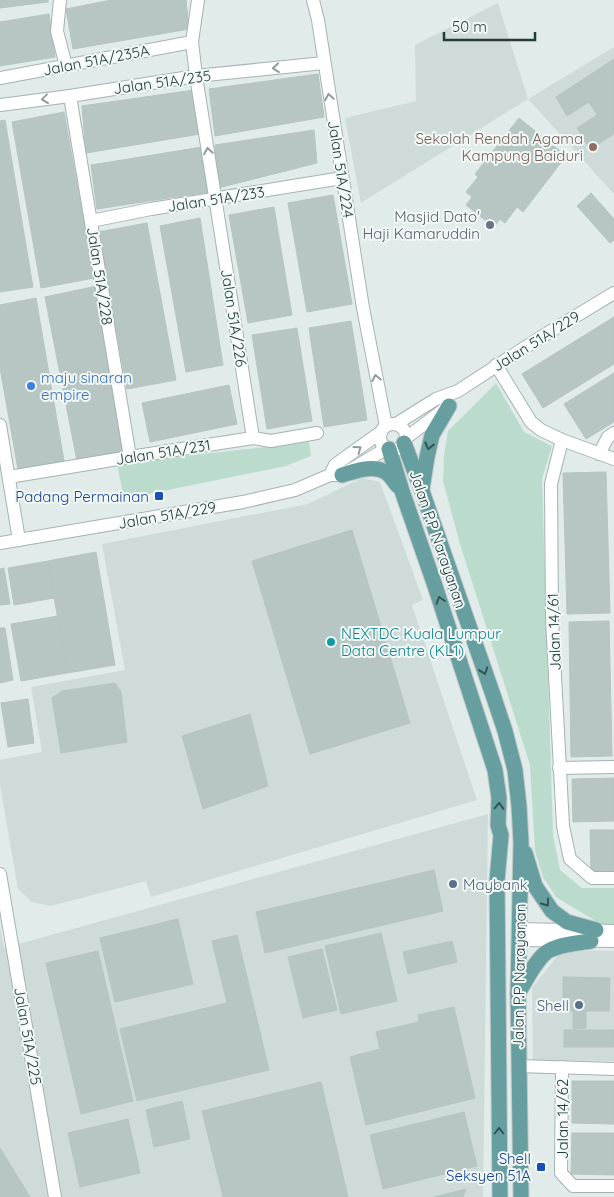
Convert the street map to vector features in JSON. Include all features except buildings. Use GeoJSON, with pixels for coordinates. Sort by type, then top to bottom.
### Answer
{"type":"FeatureCollection","features":[{"type":"Feature","properties":{"kind":"main road"},"geometry":{"type":"LineString","coordinates":[[422,491],[426,457],[432,435],[449,406]]}},
{"type":"Feature","properties":{"kind":"main road","name":"Jalan P.P Narayanan"},"geometry":{"type":"LineString","coordinates":[[405,440],[505,731],[515,770],[521,842],[515,934],[518,993],[521,1197]]}},
{"type":"Feature","properties":{"kind":"main road","name":"Jalan P.P Narayanan"},"geometry":{"type":"LineString","coordinates":[[388,449],[495,770],[499,798],[498,825],[501,835],[497,881],[500,1197]]}},
{"type":"Feature","properties":{"kind":"main road"},"geometry":{"type":"LineString","coordinates":[[336,475],[362,469],[375,469],[388,474],[402,491]]}},
{"type":"Feature","properties":{"kind":"main road"},"geometry":{"type":"LineString","coordinates":[[498,986],[503,946],[515,934],[505,924],[506,860],[501,835]]}},
{"type":"Feature","properties":{"kind":"main road"},"geometry":{"type":"LineString","coordinates":[[521,842],[535,886],[552,911],[567,922],[594,935]]}},
{"type":"Feature","properties":{"kind":"main road"},"geometry":{"type":"LineString","coordinates":[[518,993],[540,959],[548,952],[594,935]]}},
{"type":"Feature","properties":{"kind":"street"},"geometry":{"type":"LineString","coordinates":[[60,0],[57,31],[66,66]]}},
{"type":"Feature","properties":{"kind":"street","name":"Jalan 51A/226"},"geometry":{"type":"LineString","coordinates":[[198,0],[192,42],[196,76],[253,438]]}},
{"type":"Feature","properties":{"kind":"street","name":"Jalan 51A/224"},"geometry":{"type":"LineString","coordinates":[[313,0],[318,20],[363,308],[387,427]]}},
{"type":"Feature","properties":{"kind":"street","name":"Jalan 51A/235A"},"geometry":{"type":"LineString","coordinates":[[0,78],[192,42]]}},
{"type":"Feature","properties":{"kind":"street","name":"Jalan 51A/235"},"geometry":{"type":"LineString","coordinates":[[0,104],[70,96],[196,76],[324,64]]}},
{"type":"Feature","properties":{"kind":"street","name":"Jalan 51A/228"},"geometry":{"type":"LineString","coordinates":[[70,96],[130,457]]}},
{"type":"Feature","properties":{"kind":"street","name":"Jalan 51A/233"},"geometry":{"type":"LineString","coordinates":[[91,221],[342,178]]}},
{"type":"Feature","properties":{"kind":"street","name":"Jalan 51A/229"},"geometry":{"type":"LineString","coordinates":[[336,475],[335,465],[387,427],[458,390],[614,293]]}},
{"type":"Feature","properties":{"kind":"street"},"geometry":{"type":"LineString","coordinates":[[496,366],[531,422],[541,430],[562,440],[614,459]]}},
{"type":"Feature","properties":{"kind":"street","name":"Jalan 51A/229"},"geometry":{"type":"LineString","coordinates":[[405,440],[449,406],[458,390]]}},
{"type":"Feature","properties":{"kind":"street"},"geometry":{"type":"LineString","coordinates":[[0,425],[19,540]]}},
{"type":"Feature","properties":{"kind":"street"},"geometry":{"type":"LineString","coordinates":[[387,427],[403,429],[405,440],[397,449],[388,449],[381,442],[387,427]]}},
{"type":"Feature","properties":{"kind":"street","name":"Jalan 51A/231"},"geometry":{"type":"LineString","coordinates":[[9,477],[253,438],[271,441],[317,433]]}},
{"type":"Feature","properties":{"kind":"street"},"geometry":{"type":"LineString","coordinates":[[599,454],[608,436],[614,433]]}},
{"type":"Feature","properties":{"kind":"street","name":"Jalan 14/61"},"geometry":{"type":"LineString","coordinates":[[562,440],[551,484],[552,619],[563,826],[570,859],[592,878],[614,878]]}},
{"type":"Feature","properties":{"kind":"street","name":"Jalan 51A/229"},"geometry":{"type":"LineString","coordinates":[[0,543],[243,502],[295,490],[336,475],[388,449]]}},
{"type":"Feature","properties":{"kind":"street"},"geometry":{"type":"LineString","coordinates":[[559,768],[614,767]]}},
{"type":"Feature","properties":{"kind":"street","name":"Jalan 51A/225"},"geometry":{"type":"LineString","coordinates":[[0,874],[55,1197]]}},
{"type":"Feature","properties":{"kind":"street"},"geometry":{"type":"LineString","coordinates":[[515,934],[594,935],[614,931]]}},
{"type":"Feature","properties":{"kind":"street"},"geometry":{"type":"LineString","coordinates":[[594,935],[614,941]]}},
{"type":"Feature","properties":{"kind":"street"},"geometry":{"type":"LineString","coordinates":[[518,1066],[614,1069]]}},
{"type":"Feature","properties":{"kind":"street","name":"Jalan 14/62"},"geometry":{"type":"LineString","coordinates":[[562,1068],[561,1173],[573,1186],[614,1186]]}},
{"type":"Feature","properties":{"kind":"shaded area"},"geometry":{"type":"Polygon","coordinates":[[[498,3],[528,99],[361,203],[345,118],[416,101],[415,45],[498,3]]]}},
{"type":"Feature","properties":{"kind":"shaded area","name":"Sekolah Rendah Agama Kampung Baiduri"},"geometry":{"type":"Polygon","coordinates":[[[614,47],[614,194],[528,99],[614,47]]]}},
{"type":"Feature","properties":{"kind":"shaded area","name":"NEXTDC Kuala Lumpur Data Centre (KL1)"},"geometry":{"type":"Polygon","coordinates":[[[362,478],[380,482],[423,600],[412,605],[477,800],[151,897],[146,881],[51,906],[32,902],[18,889],[0,785],[0,760],[42,752],[31,687],[125,670],[102,544],[308,504],[362,478]]]}},
{"type":"Feature","properties":{"kind":"shaded area"},"geometry":{"type":"Polygon","coordinates":[[[488,814],[483,1197],[0,1197],[0,927],[4,948],[488,814]]]}},
{"type":"Feature","properties":{"kind":"shaded area"},"geometry":{"type":"Polygon","coordinates":[[[562,950],[614,951],[614,1061],[533,1060],[532,988],[562,950]]]}},
{"type":"Feature","properties":{"kind":"green space"},"geometry":{"type":"Polygon","coordinates":[[[496,383],[524,432],[552,446],[542,479],[553,835],[560,870],[582,888],[614,888],[614,925],[602,925],[556,897],[543,877],[535,851],[530,765],[460,544],[443,481],[444,455],[448,431],[496,383]]]}},
{"type":"Feature","properties":{"kind":"green space"},"geometry":{"type":"Polygon","coordinates":[[[309,442],[311,456],[286,466],[124,499],[117,464],[309,442]]]}},
{"type":"Feature","properties":{"kind":"place","name":"Sekolah Rendah Agama Kampung Baiduri"},"geometry":{"type":"Point","coordinates":[593,147]}},
{"type":"Feature","properties":{"kind":"place","name":"Masjid Dato' Haji Kamaruddin"},"geometry":{"type":"Point","coordinates":[490,225]}},
{"type":"Feature","properties":{"kind":"place","name":"maju sinaran empire"},"geometry":{"type":"Point","coordinates":[31,386]}},
{"type":"Feature","properties":{"kind":"place","name":"Padang Permainan"},"geometry":{"type":"Point","coordinates":[159,496]}},
{"type":"Feature","properties":{"kind":"place","name":"NEXTDC Kuala Lumpur Data Centre (KL1)"},"geometry":{"type":"Point","coordinates":[331,642]}},
{"type":"Feature","properties":{"kind":"place","name":"Maybank"},"geometry":{"type":"Point","coordinates":[453,884]}},
{"type":"Feature","properties":{"kind":"place","name":"Shell"},"geometry":{"type":"Point","coordinates":[579,1005]}},
{"type":"Feature","properties":{"kind":"place","name":"Shell Seksyen 51A"},"geometry":{"type":"Point","coordinates":[541,1167]}}]}
